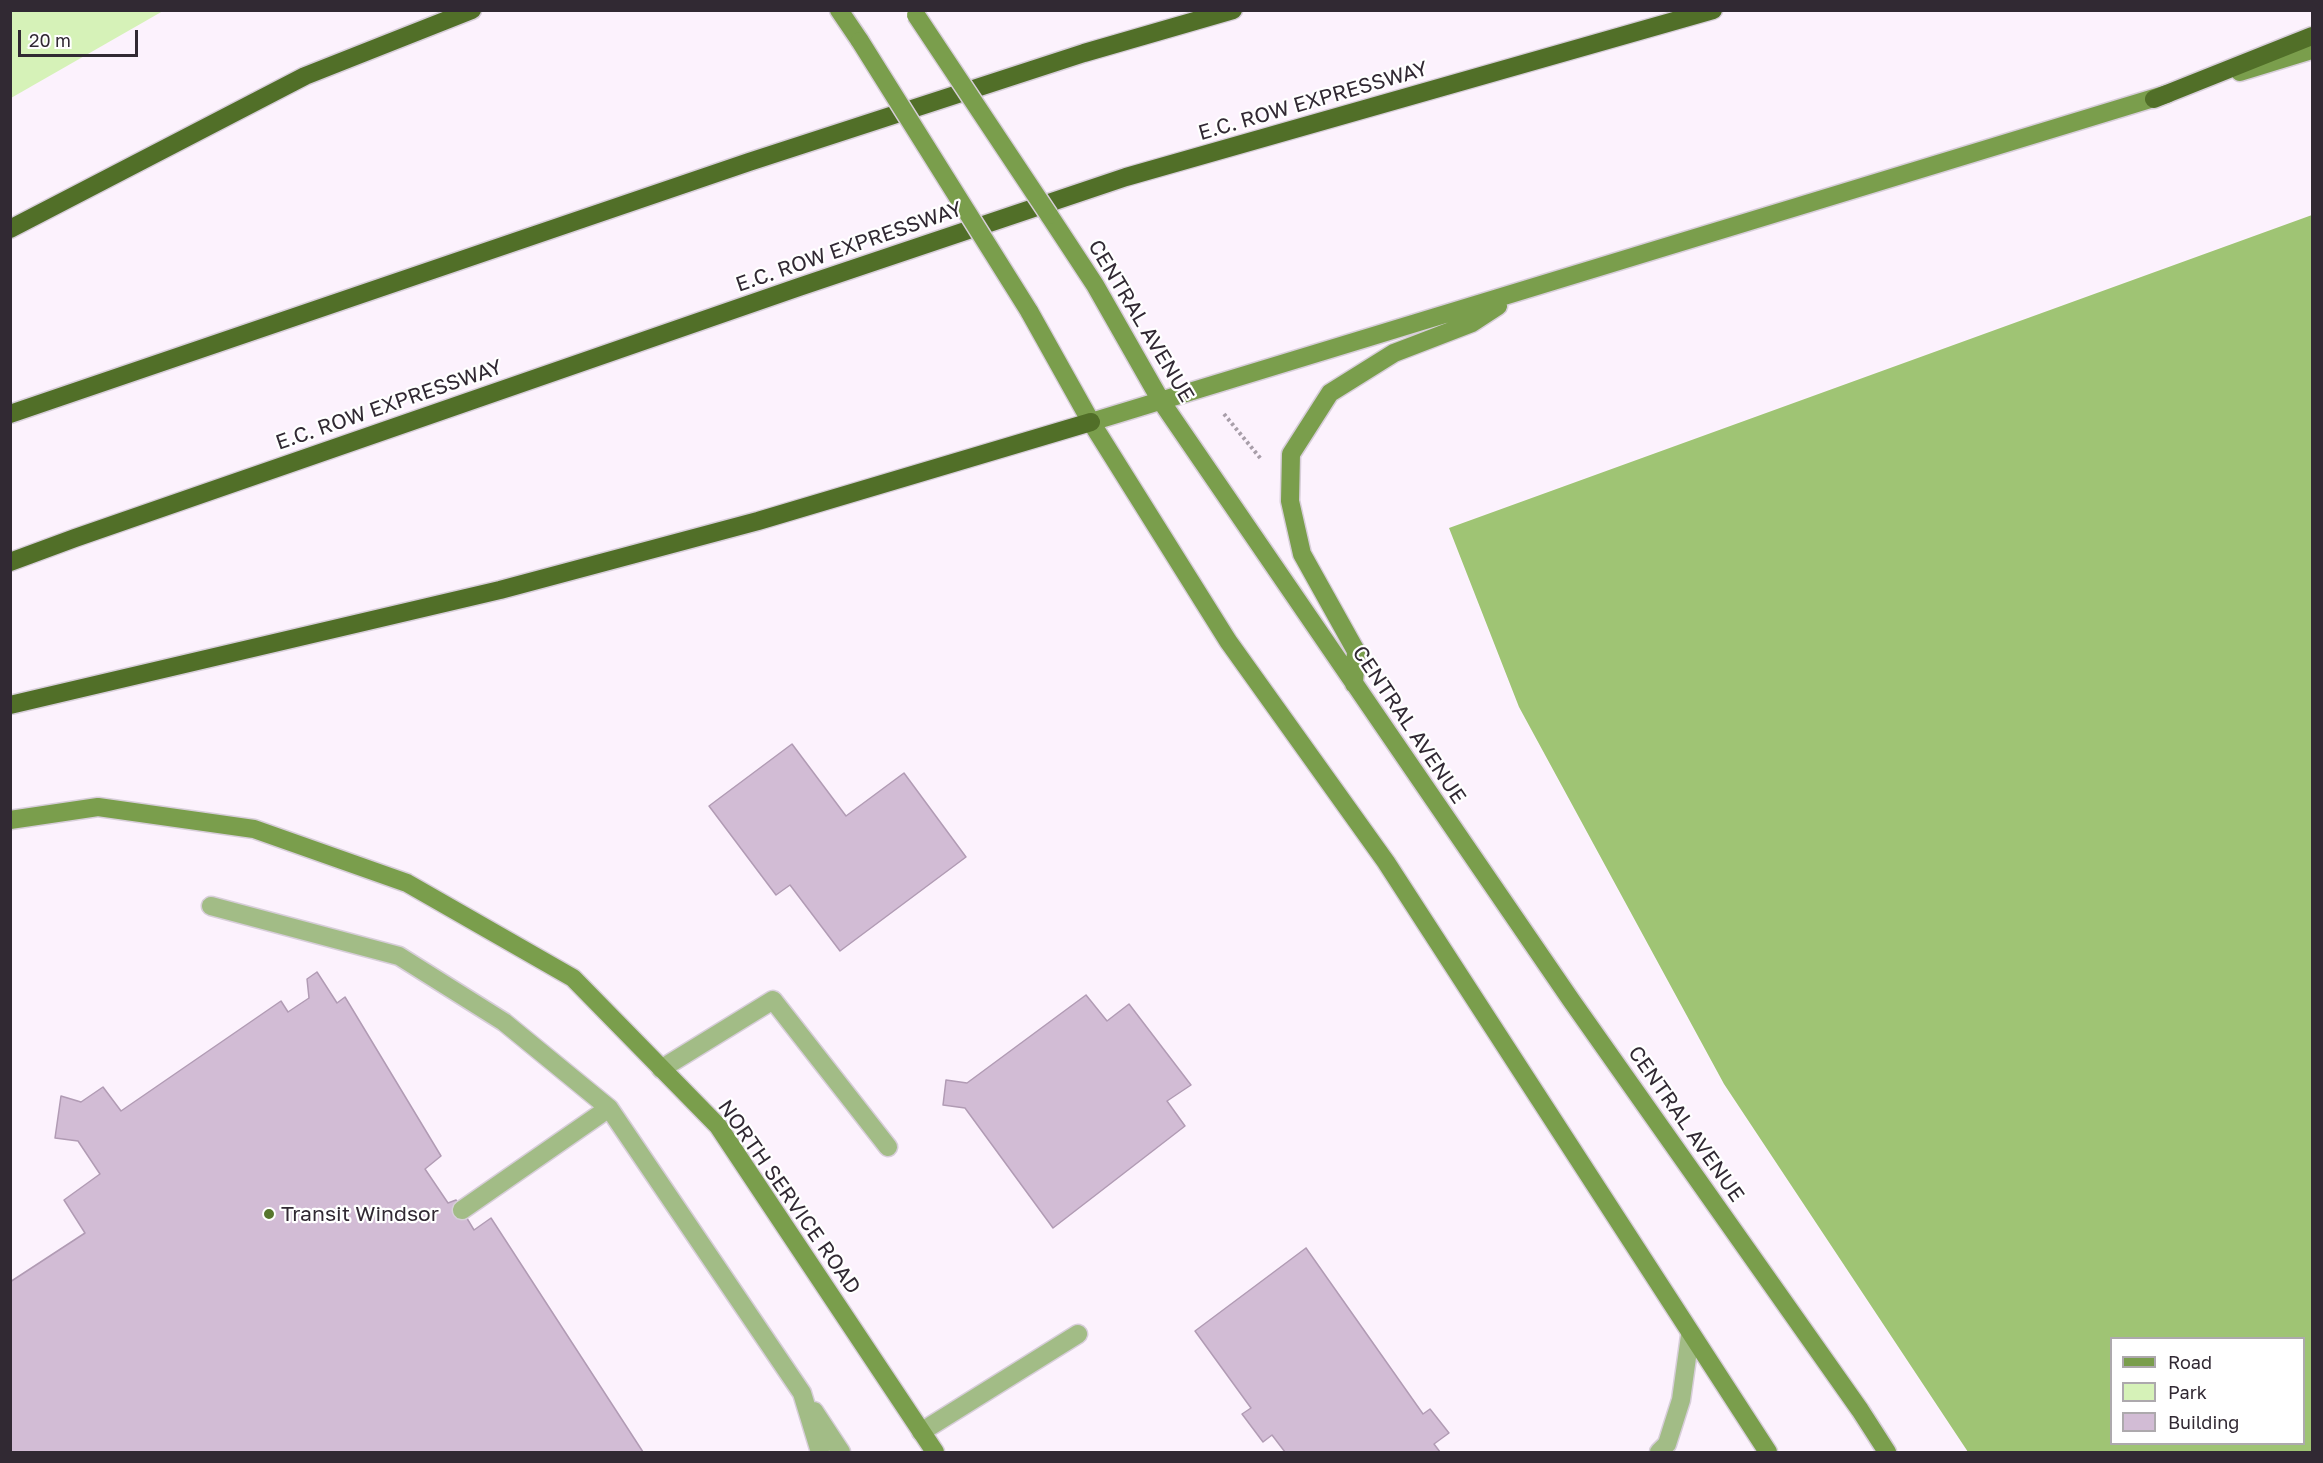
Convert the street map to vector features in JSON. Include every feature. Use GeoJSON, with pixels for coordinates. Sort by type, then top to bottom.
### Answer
{"type":"FeatureCollection","features":[{"type":"Feature","properties":{"kind":"highway"},"geometry":{"type":"LineString","coordinates":[[10,230],[305,76],[472,10]]}},
{"type":"Feature","properties":{"kind":"highway"},"geometry":{"type":"LineString","coordinates":[[10,414],[749,162],[1084,54],[1233,10]]}},
{"type":"Feature","properties":{"kind":"highway","name":"E.C. ROW EXPRESSWAY"},"geometry":{"type":"LineString","coordinates":[[10,562],[765,299],[1126,177],[1713,10]]}},
{"type":"Feature","properties":{"kind":"highway"},"geometry":{"type":"LineString","coordinates":[[2154,99],[2313,36]]}},
{"type":"Feature","properties":{"kind":"highway"},"geometry":{"type":"LineString","coordinates":[[10,705],[511,587],[758,521],[1091,422]]}},
{"type":"Feature","properties":{"kind":"street"},"geometry":{"type":"LineString","coordinates":[[839,10],[1029,311],[1091,422],[1228,641],[1386,862],[1690,1336],[1768,1452]]}},
{"type":"Feature","properties":{"kind":"street","name":"CENTRAL AVENUE"},"geometry":{"type":"LineString","coordinates":[[914,13],[1095,285],[1161,401],[1571,1000],[1860,1410],[1887,1452]]}},
{"type":"Feature","properties":{"kind":"street"},"geometry":{"type":"LineString","coordinates":[[1091,422],[1515,295],[2313,50]]}},
{"type":"Feature","properties":{"kind":"street"},"geometry":{"type":"LineString","coordinates":[[1354,684],[1356,651],[1302,554],[1290,501],[1291,454],[1330,393],[1394,353],[1473,323],[1515,295]]}},
{"type":"Feature","properties":{"kind":"street","name":"NORTH SERVICE ROAD"},"geometry":{"type":"LineString","coordinates":[[10,820],[98,807],[254,829],[407,883],[573,978],[718,1126],[935,1452]]}},
{"type":"Feature","properties":{"kind":"lane"},"geometry":{"type":"LineString","coordinates":[[211,906],[399,956],[504,1022],[609,1108],[841,1452]]}},
{"type":"Feature","properties":{"kind":"lane"},"geometry":{"type":"LineString","coordinates":[[662,1069],[773,1000],[888,1147]]}},
{"type":"Feature","properties":{"kind":"lane"},"geometry":{"type":"LineString","coordinates":[[462,1210],[609,1108]]}},
{"type":"Feature","properties":{"kind":"lane"},"geometry":{"type":"LineString","coordinates":[[921,1432],[1078,1334]]}},
{"type":"Feature","properties":{"kind":"lane"},"geometry":{"type":"LineString","coordinates":[[1659,1452],[1667,1444],[1681,1400],[1690,1336]]}},
{"type":"Feature","properties":{"kind":"lane"},"geometry":{"type":"LineString","coordinates":[[802,1393],[820,1452]]}},
{"type":"Feature","properties":{"kind":"path"},"geometry":{"type":"LineString","coordinates":[[1222,410],[1263,462]]}},
{"type":"Feature","properties":{"kind":"green space"},"geometry":{"type":"Polygon","coordinates":[[[11,10],[163,10],[163,11],[11,98],[11,10]]]}},
{"type":"Feature","properties":{"kind":"green space"},"geometry":{"type":"Polygon","coordinates":[[[2312,215],[2312,1452],[1968,1452],[1724,1084],[1519,707],[1449,528],[2312,215]]]}},
{"type":"Feature","properties":{"kind":"building"},"geometry":{"type":"Polygon","coordinates":[[[792,744],[846,816],[904,773],[966,857],[840,951],[790,885],[776,895],[709,806],[792,744]]]}},
{"type":"Feature","properties":{"kind":"building","name":"Transit Windsor"},"geometry":{"type":"Polygon","coordinates":[[[317,972],[337,1003],[345,997],[441,1156],[425,1169],[448,1203],[456,1200],[474,1230],[491,1218],[643,1452],[10,1452],[10,1282],[85,1233],[64,1200],[100,1174],[78,1141],[55,1138],[61,1096],[81,1102],[103,1087],[121,1111],[281,1001],[288,1012],[309,998],[307,979],[317,972]]]}},
{"type":"Feature","properties":{"kind":"building"},"geometry":{"type":"Polygon","coordinates":[[[1086,995],[1107,1021],[1129,1004],[1191,1085],[1167,1101],[1185,1126],[1053,1228],[965,1108],[943,1105],[946,1080],[967,1083],[1086,995]]]}},
{"type":"Feature","properties":{"kind":"building"},"geometry":{"type":"Polygon","coordinates":[[[1306,1248],[1423,1414],[1430,1409],[1449,1433],[1434,1444],[1440,1452],[1285,1452],[1272,1435],[1263,1442],[1242,1414],[1251,1408],[1195,1331],[1306,1248]]]}},
{"type":"Feature","properties":{"kind":"place","name":"Transit Windsor"},"geometry":{"type":"Point","coordinates":[269,1214]}}]}
